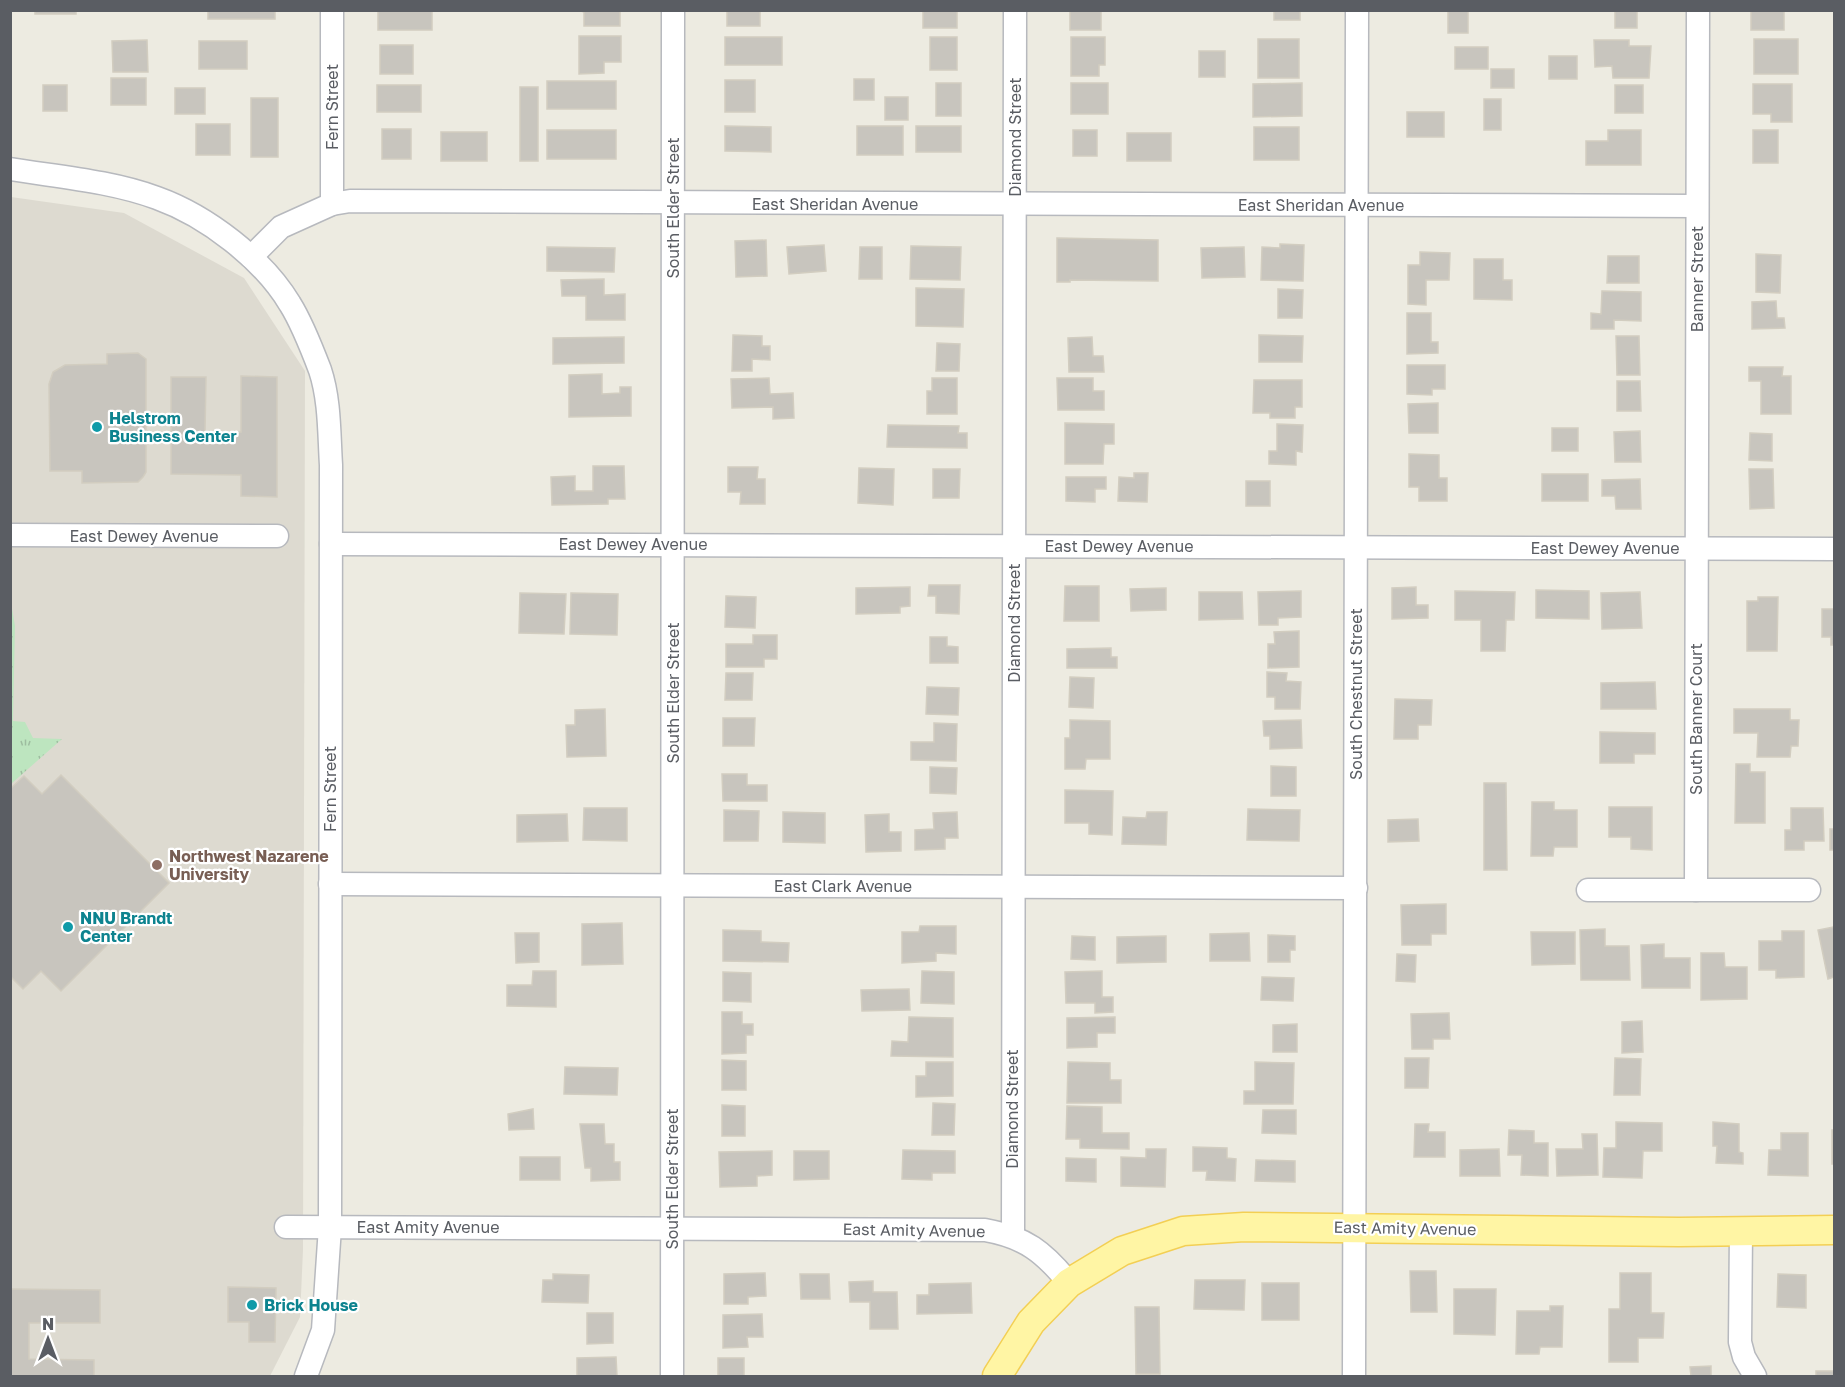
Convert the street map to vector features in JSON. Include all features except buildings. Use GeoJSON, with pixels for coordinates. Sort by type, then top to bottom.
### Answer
{"type":"FeatureCollection","features":[{"type":"Feature","properties":{"kind":"main road","name":"East Amity Avenue"},"geometry":{"type":"LineString","coordinates":[[1069,1283],[1122,1251],[1183,1231],[1244,1227],[1834,1230]]}},
{"type":"Feature","properties":{"kind":"main road"},"geometry":{"type":"LineString","coordinates":[[998,1377],[1031,1322],[1069,1283]]}},
{"type":"Feature","properties":{"kind":"street","name":"Fern Street"},"geometry":{"type":"LineString","coordinates":[[332,10],[332,204]]}},
{"type":"Feature","properties":{"kind":"street","name":"South Elder Street"},"geometry":{"type":"LineString","coordinates":[[672,1377],[674,10]]}},
{"type":"Feature","properties":{"kind":"street","name":"Diamond Street"},"geometry":{"type":"LineString","coordinates":[[1012,1235],[1015,10]]}},
{"type":"Feature","properties":{"kind":"street","name":"South Chestnut Street"},"geometry":{"type":"LineString","coordinates":[[1354,1377],[1357,10]]}},
{"type":"Feature","properties":{"kind":"street","name":"Banner Street"},"geometry":{"type":"LineString","coordinates":[[1696,548],[1698,10]]}},
{"type":"Feature","properties":{"kind":"street"},"geometry":{"type":"LineString","coordinates":[[10,169],[107,185],[157,198],[194,214],[251,256]]}},
{"type":"Feature","properties":{"kind":"street","name":"East Sheridan Avenue"},"geometry":{"type":"LineString","coordinates":[[251,256],[280,227],[332,204],[350,201],[1697,206]]}},
{"type":"Feature","properties":{"kind":"street","name":"Fern Street"},"geometry":{"type":"LineString","coordinates":[[251,256],[290,304],[320,372],[328,412],[331,544],[330,1227],[322,1330],[306,1377]]}},
{"type":"Feature","properties":{"kind":"street","name":"East Dewey Avenue"},"geometry":{"type":"LineString","coordinates":[[10,535],[277,536]]}},
{"type":"Feature","properties":{"kind":"street","name":"East Dewey Avenue"},"geometry":{"type":"LineString","coordinates":[[331,544],[1834,549]]}},
{"type":"Feature","properties":{"kind":"street","name":"South Banner Court"},"geometry":{"type":"LineString","coordinates":[[1696,548],[1696,890]]}},
{"type":"Feature","properties":{"kind":"street","name":"East Clark Avenue"},"geometry":{"type":"LineString","coordinates":[[330,884],[1356,888]]}},
{"type":"Feature","properties":{"kind":"street"},"geometry":{"type":"LineString","coordinates":[[1588,890],[1809,890]]}},
{"type":"Feature","properties":{"kind":"street","name":"East Amity Avenue"},"geometry":{"type":"LineString","coordinates":[[286,1227],[985,1230],[1012,1235],[1048,1257],[1069,1283]]}},
{"type":"Feature","properties":{"kind":"street"},"geometry":{"type":"LineString","coordinates":[[1741,1231],[1740,1342],[1744,1357],[1755,1377]]}},
{"type":"Feature","properties":{"kind":"shaded area","name":"Northwest Nazarene University"},"geometry":{"type":"Polygon","coordinates":[[[11,197],[124,213],[244,278],[305,371],[303,1250],[300,1317],[270,1376],[11,1376],[11,197]]]}},
{"type":"Feature","properties":{"kind":"green space"},"geometry":{"type":"Polygon","coordinates":[[[10,597],[15,626],[13,721],[25,722],[33,738],[62,739],[11,784],[10,597]]]}},
{"type":"Feature","properties":{"kind":"place","name":"Helstrom Business Center"},"geometry":{"type":"Point","coordinates":[97,427]}},
{"type":"Feature","properties":{"kind":"place","name":"Northwest Nazarene University"},"geometry":{"type":"Point","coordinates":[157,865]}},
{"type":"Feature","properties":{"kind":"place","name":"NNU Brandt Center"},"geometry":{"type":"Point","coordinates":[68,927]}},
{"type":"Feature","properties":{"kind":"place","name":"Brick House"},"geometry":{"type":"Point","coordinates":[252,1305]}}]}
